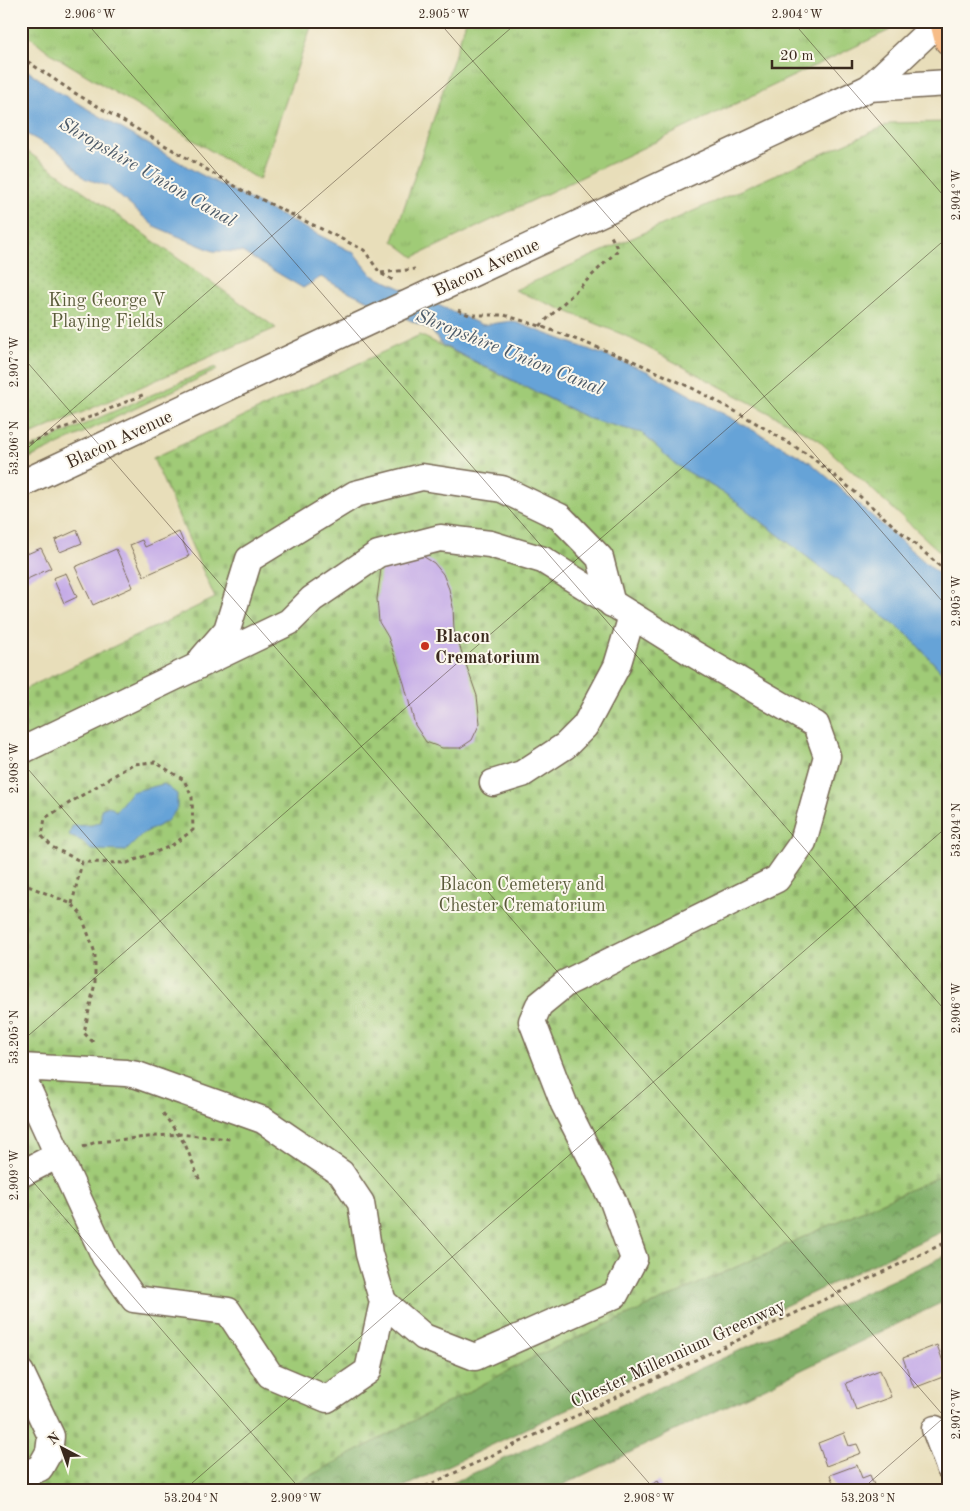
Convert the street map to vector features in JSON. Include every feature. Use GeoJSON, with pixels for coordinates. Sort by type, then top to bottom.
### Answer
{"type":"FeatureCollection","features":[{"type":"Feature","properties":{"kind":"main road"},"geometry":{"type":"LineString","coordinates":[[942,21],[949,41]]}},
{"type":"Feature","properties":{"kind":"street","name":"Blacon Avenue"},"geometry":{"type":"LineString","coordinates":[[21,484],[869,88],[942,21]]}},
{"type":"Feature","properties":{"kind":"street","name":"Blacon Avenue"},"geometry":{"type":"LineString","coordinates":[[869,88],[949,84]]}},
{"type":"Feature","properties":{"kind":"street"},"geometry":{"type":"LineString","coordinates":[[195,667],[228,630],[249,559],[354,494],[422,477],[502,489],[560,516],[600,558],[622,610],[616,666],[585,726],[565,746],[522,774],[494,783]]}},
{"type":"Feature","properties":{"kind":"street"},"geometry":{"type":"LineString","coordinates":[[21,751],[289,622],[312,599],[378,554],[440,538],[490,544],[544,560],[692,653],[816,725],[827,756],[803,842],[777,879],[566,983],[539,1005],[532,1021],[564,1104],[613,1201],[634,1260],[615,1295],[476,1357],[424,1337],[383,1302]]}},
{"type":"Feature","properties":{"kind":"street"},"geometry":{"type":"LineString","coordinates":[[21,1067],[137,1075],[263,1120],[341,1173],[361,1203],[369,1254],[383,1302],[368,1372],[327,1399],[270,1375],[228,1311],[134,1299],[105,1257],[21,1074]]}},
{"type":"Feature","properties":{"kind":"street"},"geometry":{"type":"LineString","coordinates":[[21,1174],[58,1155]]}},
{"type":"Feature","properties":{"kind":"street"},"geometry":{"type":"LineString","coordinates":[[21,1373],[51,1436],[49,1452],[40,1468],[21,1476]]}},
{"type":"Feature","properties":{"kind":"street"},"geometry":{"type":"LineString","coordinates":[[935,1429],[949,1467]]}},
{"type":"Feature","properties":{"kind":"path"},"geometry":{"type":"LineString","coordinates":[[21,58],[73,92],[242,190],[364,250],[380,274],[398,282]]}},
{"type":"Feature","properties":{"kind":"path"},"geometry":{"type":"LineString","coordinates":[[540,326],[618,250],[614,239],[596,216]]}},
{"type":"Feature","properties":{"kind":"path"},"geometry":{"type":"LineString","coordinates":[[451,306],[468,315],[504,315],[540,326],[631,360],[694,389],[751,420],[817,462],[855,492],[949,574]]}},
{"type":"Feature","properties":{"kind":"path"},"geometry":{"type":"LineString","coordinates":[[155,762],[184,780],[192,797],[193,830],[171,846],[127,863],[82,862],[52,846],[42,836],[45,818],[133,764],[155,762]]}},
{"type":"Feature","properties":{"kind":"path"},"geometry":{"type":"LineString","coordinates":[[72,904],[82,862]]}},
{"type":"Feature","properties":{"kind":"path"},"geometry":{"type":"LineString","coordinates":[[21,883],[72,904],[81,914],[94,953],[96,983],[84,1033],[126,1073]]}},
{"type":"Feature","properties":{"kind":"path"},"geometry":{"type":"LineString","coordinates":[[156,1106],[185,1144],[200,1181]]}},
{"type":"Feature","properties":{"kind":"path"},"geometry":{"type":"LineString","coordinates":[[58,1155],[96,1142],[178,1134],[237,1139]]}},
{"type":"Feature","properties":{"kind":"path","name":"Chester Millennium Greenway"},"geometry":{"type":"LineString","coordinates":[[418,1490],[949,1241]]}},
{"type":"Feature","properties":{"kind":"green space"},"geometry":{"type":"Polygon","coordinates":[[[21,21],[313,21],[259,180],[50,53],[21,29],[21,21]]]}},
{"type":"Feature","properties":{"kind":"green space"},"geometry":{"type":"Polygon","coordinates":[[[466,21],[890,21],[890,30],[414,257],[393,241],[466,21]]]}},
{"type":"Feature","properties":{"kind":"green space"},"geometry":{"type":"Polygon","coordinates":[[[949,122],[949,560],[816,438],[624,335],[515,290],[892,123],[949,122]]]}},
{"type":"Feature","properties":{"kind":"green space","name":"King George V Playing Fields"},"geometry":{"type":"Polygon","coordinates":[[[21,147],[276,328],[21,439],[21,147]]]}},
{"type":"Feature","properties":{"kind":"green space","name":"Blacon Cemetery and Chester Crematorium"},"geometry":{"type":"Polygon","coordinates":[[[420,335],[590,419],[642,433],[675,464],[727,495],[908,635],[949,680],[949,1172],[534,1357],[283,1490],[21,1490],[21,691],[215,598],[153,458],[420,335]]]}},
{"type":"Feature","properties":{"kind":"green space"},"geometry":{"type":"Polygon","coordinates":[[[215,367],[217,370],[21,462],[21,452],[215,367]]]}},
{"type":"Feature","properties":{"kind":"green space"},"geometry":{"type":"Polygon","coordinates":[[[949,1172],[949,1228],[397,1490],[283,1490],[534,1357],[949,1172]]]}},
{"type":"Feature","properties":{"kind":"green space"},"geometry":{"type":"Polygon","coordinates":[[[949,1254],[949,1299],[552,1490],[437,1490],[949,1254]]]}},
{"type":"Feature","properties":{"kind":"water","name":"Shropshire Union Canal"},"geometry":{"type":"Polygon","coordinates":[[[21,66],[55,90],[198,173],[354,253],[372,275],[482,325],[512,321],[647,371],[810,462],[949,583],[949,680],[908,635],[727,495],[675,464],[642,433],[590,419],[442,345],[431,330],[321,277],[303,288],[242,252],[213,251],[154,226],[108,186],[84,178],[63,154],[21,131],[21,66]]]}},
{"type":"Feature","properties":{"kind":"water"},"geometry":{"type":"Polygon","coordinates":[[[164,784],[177,794],[177,809],[166,822],[144,833],[126,851],[91,850],[82,841],[69,836],[72,826],[92,825],[101,822],[101,809],[109,806],[116,811],[131,792],[164,784]]]}},
{"type":"Feature","properties":{"kind":"building"},"geometry":{"type":"Polygon","coordinates":[[[77,530],[82,543],[60,552],[55,540],[77,530]]]}},
{"type":"Feature","properties":{"kind":"building"},"geometry":{"type":"Polygon","coordinates":[[[179,532],[189,556],[144,576],[130,545],[142,540],[145,547],[179,532]]]}},
{"type":"Feature","properties":{"kind":"building"},"geometry":{"type":"Polygon","coordinates":[[[24,548],[27,554],[41,548],[51,568],[21,582],[21,549],[24,548]]]}},
{"type":"Feature","properties":{"kind":"building"},"geometry":{"type":"Polygon","coordinates":[[[116,549],[133,587],[93,605],[75,567],[116,549]]]}},
{"type":"Feature","properties":{"kind":"building","name":"Blacon Crematorium"},"geometry":{"type":"Polygon","coordinates":[[[421,555],[434,563],[443,574],[449,589],[453,607],[454,630],[477,696],[480,723],[472,740],[460,748],[442,748],[426,742],[415,725],[404,683],[388,637],[379,622],[377,599],[381,569],[388,560],[421,555]]]}},
{"type":"Feature","properties":{"kind":"building"},"geometry":{"type":"Polygon","coordinates":[[[66,573],[77,597],[64,603],[53,578],[66,573]]]}},
{"type":"Feature","properties":{"kind":"building"},"geometry":{"type":"Polygon","coordinates":[[[937,1345],[948,1375],[914,1388],[903,1358],[937,1345]]]}},
{"type":"Feature","properties":{"kind":"building"},"geometry":{"type":"Polygon","coordinates":[[[880,1370],[891,1397],[856,1410],[846,1383],[880,1370]]]}},
{"type":"Feature","properties":{"kind":"building"},"geometry":{"type":"Polygon","coordinates":[[[844,1433],[849,1446],[857,1444],[861,1453],[826,1466],[818,1443],[844,1433]]]}},
{"type":"Feature","properties":{"kind":"building"},"geometry":{"type":"Polygon","coordinates":[[[857,1465],[862,1478],[870,1475],[874,1485],[860,1490],[836,1490],[830,1475],[857,1465]]]}},
{"type":"Feature","properties":{"kind":"building"},"geometry":{"type":"Polygon","coordinates":[[[658,1481],[663,1490],[642,1490],[658,1481]]]}},
{"type":"Feature","properties":{"kind":"place","name":"Blacon Crematorium"},"geometry":{"type":"Point","coordinates":[425,646]}}]}
